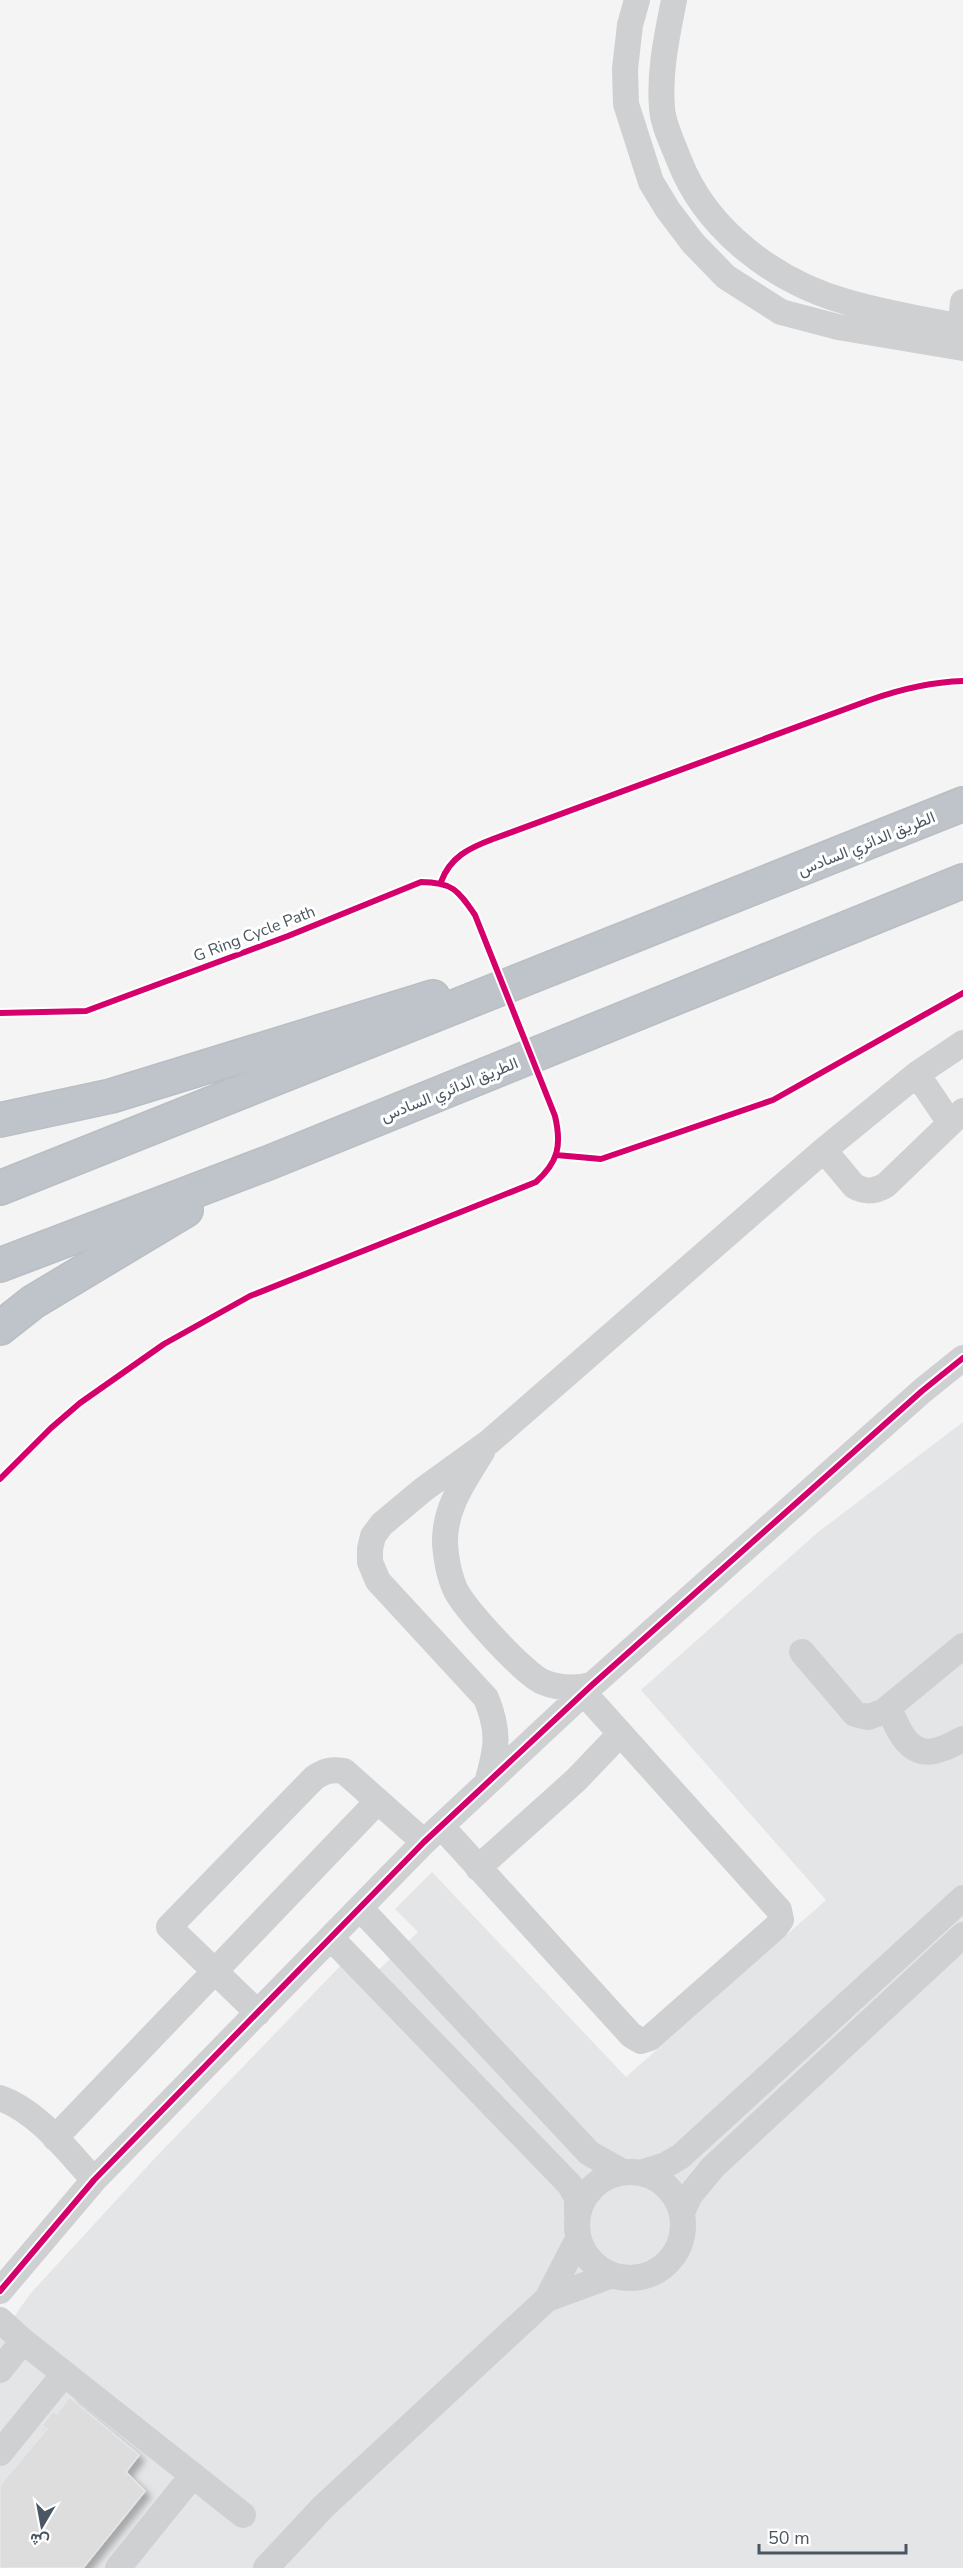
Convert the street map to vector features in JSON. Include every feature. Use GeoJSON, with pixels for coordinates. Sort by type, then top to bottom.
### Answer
{"type":"FeatureCollection","features":[{"type":"Feature","properties":{"kind":"highway","name":"الطريق الدائري السادس"},"geometry":{"type":"LineString","coordinates":[[0,1188],[963,804]]}},
{"type":"Feature","properties":{"kind":"highway","name":"الطريق الدائري السادس"},"geometry":{"type":"LineString","coordinates":[[0,1265],[268,1163],[963,881]]}},
{"type":"Feature","properties":{"kind":"highway"},"geometry":{"type":"LineString","coordinates":[[0,1120],[111,1096],[383,1011],[613,943]]}},
{"type":"Feature","properties":{"kind":"highway"},"geometry":{"type":"LineString","coordinates":[[0,1328],[43,1295],[268,1163]]}},
{"type":"Feature","properties":{"kind":"street"},"geometry":{"type":"LineString","coordinates":[[637,0],[630,25],[625,69],[626,104],[651,182],[668,210],[693,243],[726,277],[781,312],[838,327],[961,337]]}},
{"type":"Feature","properties":{"kind":"street"},"geometry":{"type":"LineString","coordinates":[[674,0],[661,73],[662,112],[687,180],[706,209],[733,240],[790,280],[846,302],[961,337]]}},
{"type":"Feature","properties":{"kind":"street"},"geometry":{"type":"LineString","coordinates":[[961,337],[963,302]]}},
{"type":"Feature","properties":{"kind":"street"},"geometry":{"type":"LineString","coordinates":[[487,1783],[496,1741],[495,1719],[486,1698],[378,1581],[370,1562],[370,1549],[374,1536],[382,1524],[424,1489],[489,1442],[824,1150],[917,1074],[963,1043]]}},
{"type":"Feature","properties":{"kind":"street"},"geometry":{"type":"LineString","coordinates":[[824,1150],[854,1186],[861,1190],[875,1190],[886,1185],[957,1117],[917,1074]]}},
{"type":"Feature","properties":{"kind":"street"},"geometry":{"type":"LineString","coordinates":[[0,2291],[94,2180],[433,1835],[588,1689],[922,1391],[963,1358]]}},
{"type":"Feature","properties":{"kind":"street"},"geometry":{"type":"LineString","coordinates":[[489,1442],[454,1497],[449,1512],[445,1535],[446,1559],[456,1589],[464,1603],[526,1670],[540,1681],[557,1687],[588,1689]]}},
{"type":"Feature","properties":{"kind":"street"},"geometry":{"type":"LineString","coordinates":[[802,1652],[855,1714],[875,1716],[889,1708],[963,1646]]}},
{"type":"Feature","properties":{"kind":"street"},"geometry":{"type":"LineString","coordinates":[[258,2013],[169,1927],[322,1772],[333,1769],[344,1771],[378,1801],[433,1835],[478,1868],[630,2035],[640,2041],[650,2038],[776,1927],[781,1920],[779,1910],[620,1734],[588,1689]]}},
{"type":"Feature","properties":{"kind":"street"},"geometry":{"type":"LineString","coordinates":[[889,1708],[900,1735],[918,1750],[934,1752],[963,1739]]}},
{"type":"Feature","properties":{"kind":"street"},"geometry":{"type":"LineString","coordinates":[[478,1868],[576,1780],[620,1734]]}},
{"type":"Feature","properties":{"kind":"street"},"geometry":{"type":"LineString","coordinates":[[55,2138],[378,1801]]}},
{"type":"Feature","properties":{"kind":"street"},"geometry":{"type":"LineString","coordinates":[[578,2213],[589,2191],[610,2176],[666,2165],[681,2156],[963,1899]]}},
{"type":"Feature","properties":{"kind":"street"},"geometry":{"type":"LineString","coordinates":[[360,1908],[589,2153],[632,2173],[653,2177],[671,2192],[682,2212]]}},
{"type":"Feature","properties":{"kind":"street"},"geometry":{"type":"LineString","coordinates":[[547,2299],[612,2276],[637,2278],[661,2269],[674,2255],[682,2238],[682,2212],[690,2195],[707,2174],[963,1935]]}},
{"type":"Feature","properties":{"kind":"street"},"geometry":{"type":"LineString","coordinates":[[266,2568],[323,2506],[547,2299],[578,2239],[577,2198],[570,2185],[331,1938]]}},
{"type":"Feature","properties":{"kind":"street"},"geometry":{"type":"LineString","coordinates":[[395,2005],[425,1976]]}},
{"type":"Feature","properties":{"kind":"street"},"geometry":{"type":"LineString","coordinates":[[0,2098],[28,2112],[94,2180]]}},
{"type":"Feature","properties":{"kind":"street"},"geometry":{"type":"LineString","coordinates":[[578,2239],[590,2261],[612,2276]]}},
{"type":"Feature","properties":{"kind":"street"},"geometry":{"type":"LineString","coordinates":[[0,2320],[64,2374],[243,2514]]}},
{"type":"Feature","properties":{"kind":"street"},"geometry":{"type":"LineString","coordinates":[[0,2370],[23,2341]]}},
{"type":"Feature","properties":{"kind":"street"},"geometry":{"type":"LineString","coordinates":[[0,2453],[64,2374]]}},
{"type":"Feature","properties":{"kind":"street"},"geometry":{"type":"LineString","coordinates":[[118,2568],[194,2475]]}},
{"type":"Feature","properties":{"kind":"shaded area"},"geometry":{"type":"Polygon","coordinates":[[[963,1422],[963,2568],[0,2568],[0,2337],[30,2294],[155,2158],[344,1962],[363,1985],[418,1932],[395,1909],[432,1872],[626,2077],[826,1900],[641,1690],[817,1533],[963,1422]]]}},
{"type":"Feature","properties":{"kind":"building"},"geometry":{"type":"Polygon","coordinates":[[[69,2397],[139,2455],[126,2472],[145,2491],[83,2568],[0,2568],[0,2485],[47,2429],[42,2425],[53,2411],[57,2414],[69,2397]]]}},
{"type":"Feature","properties":{"kind":"cycle path"},"geometry":{"type":"LineString","coordinates":[[441,882],[445,873],[461,854],[493,839],[882,696],[904,689],[963,681]]}},
{"type":"Feature","properties":{"kind":"cycle path","name":"G Ring Cycle Path"},"geometry":{"type":"LineString","coordinates":[[0,1013],[86,1011],[288,936],[421,882],[432,882],[453,889],[464,899],[475,915],[555,1116],[558,1136],[554,1160],[536,1182],[250,1296],[164,1344],[80,1403],[51,1428],[0,1479]]}},
{"type":"Feature","properties":{"kind":"cycle path"},"geometry":{"type":"LineString","coordinates":[[556,1155],[601,1159],[773,1100],[963,993]]}},
{"type":"Feature","properties":{"kind":"cycle path"},"geometry":{"type":"LineString","coordinates":[[0,2291],[94,2180],[424,1842],[592,1685],[922,1391],[963,1358]]}}]}
